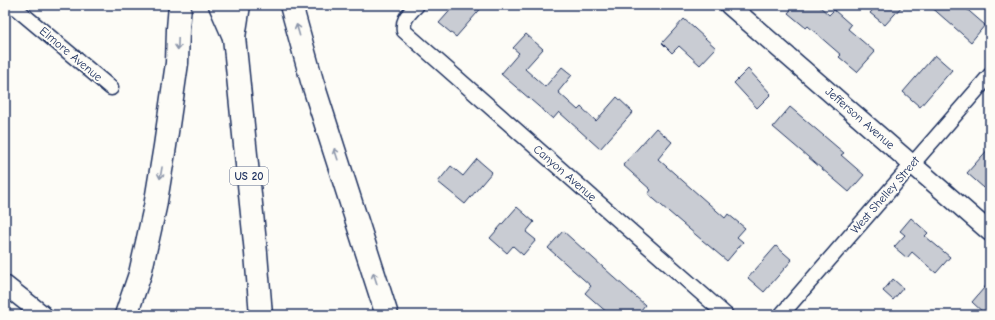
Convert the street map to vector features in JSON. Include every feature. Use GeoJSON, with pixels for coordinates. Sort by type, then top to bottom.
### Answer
{"type":"FeatureCollection","features":[{"type":"Feature","properties":{"kind":"highway"},"geometry":{"type":"LineString","coordinates":[[125,312],[140,274],[158,191],[166,146],[177,63],[180,5]]}},
{"type":"Feature","properties":{"kind":"highway","name":"US 20"},"geometry":{"type":"LineString","coordinates":[[220,5],[234,37]]}},
{"type":"Feature","properties":{"kind":"highway","name":"US 20"},"geometry":{"type":"LineString","coordinates":[[239,5],[234,37],[261,315]]}},
{"type":"Feature","properties":{"kind":"highway"},"geometry":{"type":"LineString","coordinates":[[291,5],[312,81],[387,315]]}},
{"type":"Feature","properties":{"kind":"street","name":"Elmore Avenue"},"geometry":{"type":"LineString","coordinates":[[12,5],[111,88]]}},
{"type":"Feature","properties":{"kind":"street","name":"Canyon Avenue"},"geometry":{"type":"LineString","coordinates":[[417,5],[406,17],[403,25],[404,31],[726,315]]}},
{"type":"Feature","properties":{"kind":"street","name":"Jefferson Avenue"},"geometry":{"type":"LineString","coordinates":[[729,5],[990,232]]}},
{"type":"Feature","properties":{"kind":"street","name":"West Shelley Street"},"geometry":{"type":"LineString","coordinates":[[781,315],[990,75]]}},
{"type":"Feature","properties":{"kind":"street"},"geometry":{"type":"LineString","coordinates":[[5,286],[43,315]]}},
{"type":"Feature","properties":{"kind":"building"},"geometry":{"type":"Polygon","coordinates":[[[455,5],[484,5],[456,37],[439,23],[455,5]]]}},
{"type":"Feature","properties":{"kind":"building"},"geometry":{"type":"Polygon","coordinates":[[[795,5],[818,5],[829,15],[834,10],[851,25],[848,29],[875,52],[857,72],[839,57],[841,55],[808,26],[806,28],[788,13],[795,5]]]}},
{"type":"Feature","properties":{"kind":"building"},"geometry":{"type":"Polygon","coordinates":[[[877,5],[903,5],[885,25],[870,13],[877,5]]]}},
{"type":"Feature","properties":{"kind":"building"},"geometry":{"type":"Polygon","coordinates":[[[929,5],[962,5],[985,25],[971,42],[929,5]]]}},
{"type":"Feature","properties":{"kind":"building"},"geometry":{"type":"Polygon","coordinates":[[[684,19],[716,48],[700,65],[679,46],[672,53],[662,43],[684,19]]]}},
{"type":"Feature","properties":{"kind":"building"},"geometry":{"type":"Polygon","coordinates":[[[526,34],[543,49],[525,69],[545,87],[562,67],[572,75],[558,92],[578,110],[581,107],[596,121],[617,97],[633,112],[600,149],[559,112],[553,119],[501,74],[519,53],[513,48],[526,34]]]}},
{"type":"Feature","properties":{"kind":"building"},"geometry":{"type":"Polygon","coordinates":[[[935,55],[952,70],[920,107],[903,92],[935,55]]]}},
{"type":"Feature","properties":{"kind":"building"},"geometry":{"type":"Polygon","coordinates":[[[748,69],[771,94],[757,108],[734,83],[748,69]]]}},
{"type":"Feature","properties":{"kind":"building"},"geometry":{"type":"Polygon","coordinates":[[[790,107],[844,153],[841,155],[864,175],[849,192],[773,127],[790,107]]]}},
{"type":"Feature","properties":{"kind":"building"},"geometry":{"type":"Polygon","coordinates":[[[656,128],[672,142],[658,159],[725,218],[728,214],[745,228],[737,237],[743,242],[727,261],[648,194],[651,190],[623,165],[656,128]]]}},
{"type":"Feature","properties":{"kind":"building"},"geometry":{"type":"Polygon","coordinates":[[[990,147],[990,182],[984,188],[967,173],[990,147]]]}},
{"type":"Feature","properties":{"kind":"building"},"geometry":{"type":"Polygon","coordinates":[[[477,159],[492,172],[465,204],[438,182],[451,166],[463,176],[477,159]]]}},
{"type":"Feature","properties":{"kind":"building"},"geometry":{"type":"Polygon","coordinates":[[[517,207],[534,222],[526,232],[536,240],[523,255],[513,246],[507,253],[490,238],[517,207]]]}},
{"type":"Feature","properties":{"kind":"building"},"geometry":{"type":"Polygon","coordinates":[[[911,218],[928,233],[925,236],[950,257],[936,273],[912,252],[907,258],[894,247],[905,235],[900,231],[911,218]]]}},
{"type":"Feature","properties":{"kind":"building"},"geometry":{"type":"Polygon","coordinates":[[[563,231],[645,305],[637,315],[610,315],[585,293],[591,286],[548,248],[563,231]]]}},
{"type":"Feature","properties":{"kind":"building"},"geometry":{"type":"Polygon","coordinates":[[[776,246],[792,260],[764,292],[748,278],[776,246]]]}},
{"type":"Feature","properties":{"kind":"building"},"geometry":{"type":"Polygon","coordinates":[[[893,279],[903,288],[893,300],[883,291],[893,279]]]}},
{"type":"Feature","properties":{"kind":"building"},"geometry":{"type":"Polygon","coordinates":[[[990,281],[990,315],[986,315],[972,302],[990,281]]]}}]}
